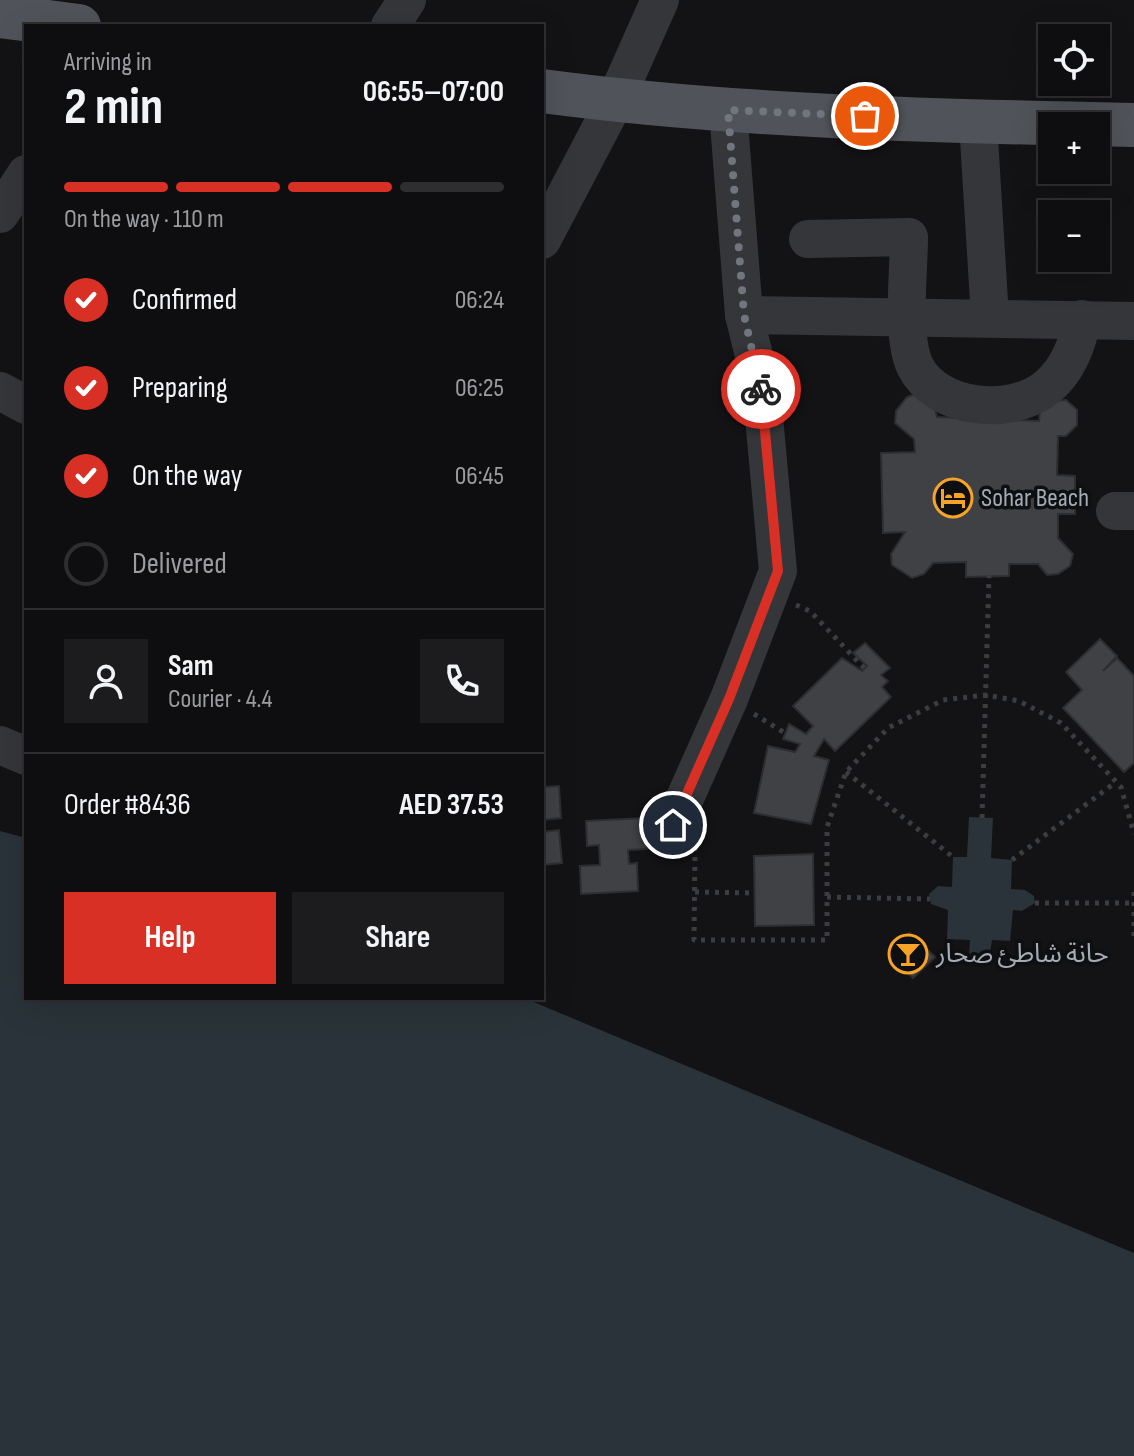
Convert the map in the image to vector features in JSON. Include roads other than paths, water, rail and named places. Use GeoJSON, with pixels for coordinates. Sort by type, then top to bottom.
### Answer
{"type":"FeatureCollection","features":[{"type":"Feature","properties":{"kind":"main road"},"geometry":{"type":"LineString","coordinates":[[4,11],[69,24]]}},
{"type":"Feature","properties":{"kind":"main road"},"geometry":{"type":"LineString","coordinates":[[544,91],[615,101],[728,110],[978,122],[1134,125]]}},
{"type":"Feature","properties":{"kind":"street"},"geometry":{"type":"LineString","coordinates":[[391,24],[407,0]]}},
{"type":"Feature","properties":{"kind":"street"},"geometry":{"type":"LineString","coordinates":[[544,236],[615,101],[660,0]]}},
{"type":"Feature","properties":{"kind":"street"},"geometry":{"type":"LineString","coordinates":[[673,825],[729,699],[778,571],[761,384],[744,315],[728,110]]}},
{"type":"Feature","properties":{"kind":"street"},"geometry":{"type":"LineString","coordinates":[[978,122],[990,318]]}},
{"type":"Feature","properties":{"kind":"street"},"geometry":{"type":"LineString","coordinates":[[0,214],[24,177]]}},
{"type":"Feature","properties":{"kind":"street"},"geometry":{"type":"LineString","coordinates":[[808,239],[909,237],[909,319],[915,366],[932,389],[956,400],[982,404],[1016,403],[1046,388],[1072,355],[1082,319]]}},
{"type":"Feature","properties":{"kind":"street"},"geometry":{"type":"LineString","coordinates":[[744,315],[1134,321]]}},
{"type":"Feature","properties":{"kind":"street"},"geometry":{"type":"LineString","coordinates":[[0,391],[24,404]]}},
{"type":"Feature","properties":{"kind":"street"},"geometry":{"type":"LineString","coordinates":[[0,745],[24,755]]}},
{"type":"Feature","properties":{"kind":"place","name":"Sohar Beach"},"geometry":{"type":"Point","coordinates":[953,498]}},
{"type":"Feature","properties":{"kind":"place","name":"حانة شاطئ صحار"},"geometry":{"type":"Point","coordinates":[908,954]}}]}
